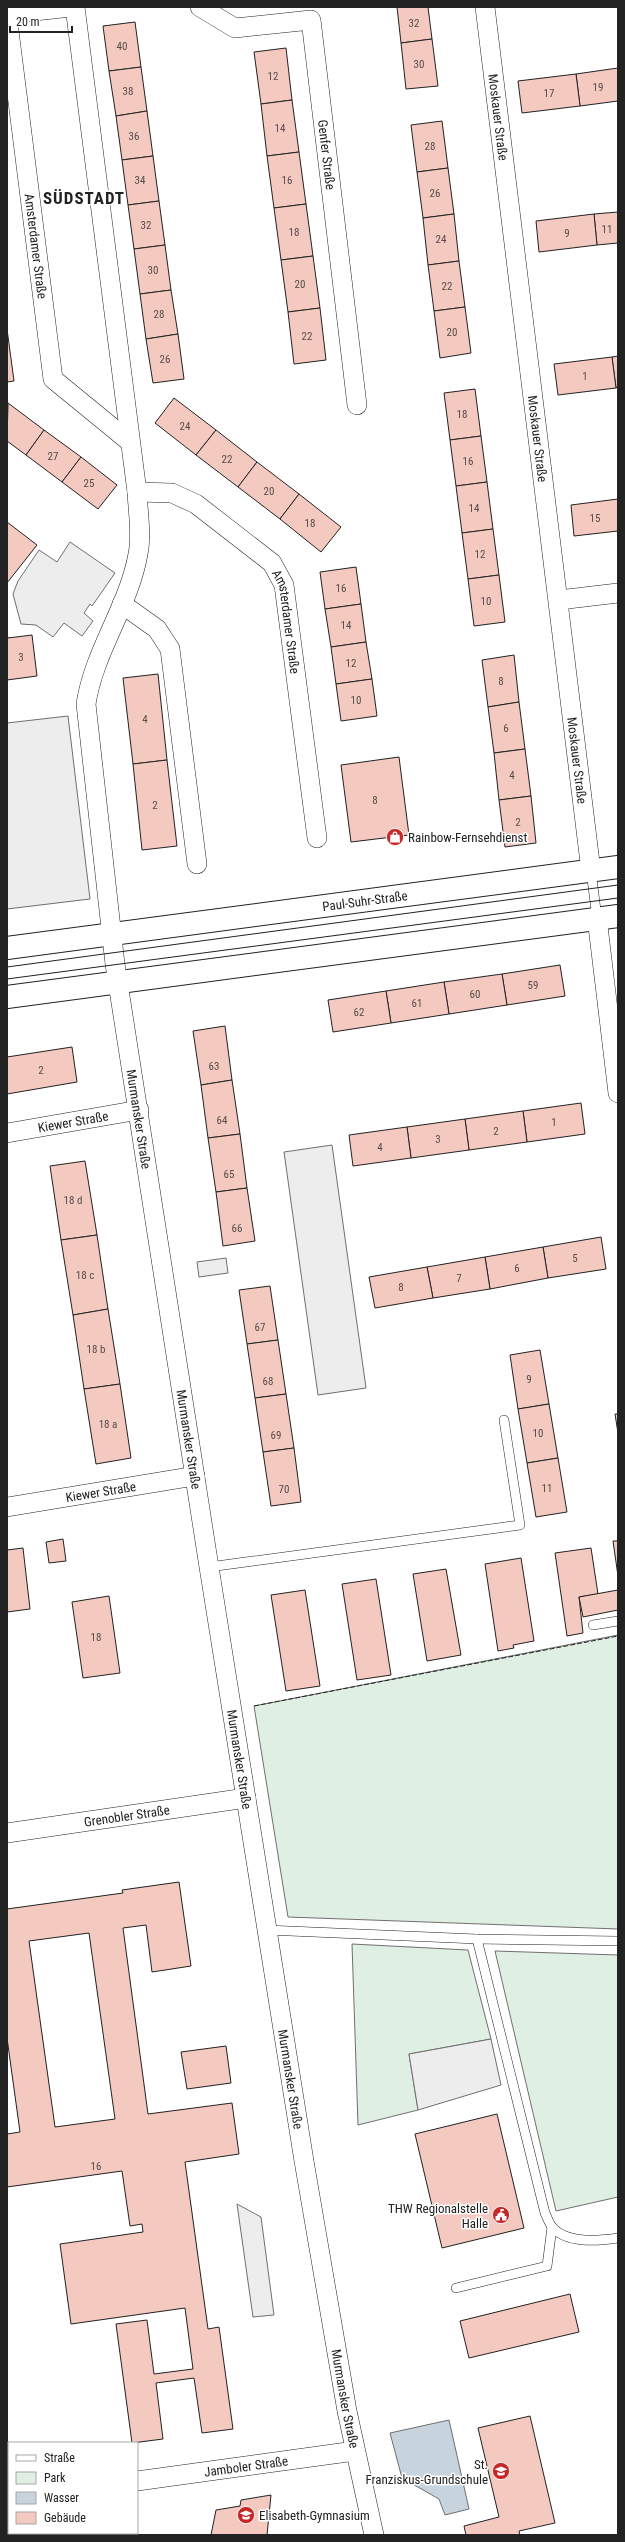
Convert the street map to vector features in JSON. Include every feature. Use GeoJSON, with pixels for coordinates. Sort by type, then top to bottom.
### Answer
{"type":"FeatureCollection","features":[{"type":"Feature","properties":{"kind":"street","name":"Amsterdamer Straße"},"geometry":{"type":"LineString","coordinates":[[71,7],[7,14],[53,379],[130,442]]}},
{"type":"Feature","properties":{"kind":"street"},"geometry":{"type":"LineString","coordinates":[[75,7],[137,492],[138,553],[122,604],[89,683],[86,704],[117,981]]}},
{"type":"Feature","properties":{"kind":"street","name":"Genfer Straße"},"geometry":{"type":"LineString","coordinates":[[200,7],[235,28],[311,20],[357,405]]}},
{"type":"Feature","properties":{"kind":"street","name":"Moskauer Straße"},"geometry":{"type":"LineString","coordinates":[[486,7],[591,871]]}},
{"type":"Feature","properties":{"kind":"street","name":"Amsterdamer Straße"},"geometry":{"type":"LineString","coordinates":[[137,492],[172,493],[196,504],[272,563],[284,585],[317,838]]}},
{"type":"Feature","properties":{"kind":"street"},"geometry":{"type":"LineString","coordinates":[[559,600],[618,592]]}},
{"type":"Feature","properties":{"kind":"street"},"geometry":{"type":"LineString","coordinates":[[122,604],[157,629],[170,649],[197,864]]}},
{"type":"Feature","properties":{"kind":"street","name":"Paul-Suhr-Straße"},"geometry":{"type":"LineString","coordinates":[[7,948],[618,867]]}},
{"type":"Feature","properties":{"kind":"street"},"geometry":{"type":"LineString","coordinates":[[7,997],[117,981],[608,917],[618,1093]]}},
{"type":"Feature","properties":{"kind":"street","name":"Murmansker Straße"},"geometry":{"type":"LineString","coordinates":[[117,981],[139,1110],[209,1567],[305,2169],[356,2451],[374,2535]]}},
{"type":"Feature","properties":{"kind":"street","name":"Kiewer Straße"},"geometry":{"type":"LineString","coordinates":[[7,1133],[139,1110]]}},
{"type":"Feature","properties":{"kind":"street","name":"Kiewer Straße"},"geometry":{"type":"LineString","coordinates":[[7,1507],[195,1476]]}},
{"type":"Feature","properties":{"kind":"street","name":"Grenobler Straße"},"geometry":{"type":"LineString","coordinates":[[7,1833],[246,1798]]}},
{"type":"Feature","properties":{"kind":"street","name":"Jamboler Straße"},"geometry":{"type":"LineString","coordinates":[[138,2481],[356,2451]]}},
{"type":"Feature","properties":{"kind":"lane"},"geometry":{"type":"LineString","coordinates":[[591,871],[608,917]]}},
{"type":"Feature","properties":{"kind":"lane"},"geometry":{"type":"LineString","coordinates":[[209,1567],[520,1525],[504,1420]]}},
{"type":"Feature","properties":{"kind":"lane"},"geometry":{"type":"LineString","coordinates":[[593,1625],[618,1620]]}},
{"type":"Feature","properties":{"kind":"lane"},"geometry":{"type":"LineString","coordinates":[[266,1930],[477,1939],[618,1941]]}},
{"type":"Feature","properties":{"kind":"lane"},"geometry":{"type":"LineString","coordinates":[[477,1939],[545,2213],[552,2227],[567,2236],[588,2241],[618,2238]]}},
{"type":"Feature","properties":{"kind":"lane"},"geometry":{"type":"LineString","coordinates":[[456,2288],[547,2266],[552,2227]]}},
{"type":"Feature","properties":{"kind":"green space"},"geometry":{"type":"Polygon","coordinates":[[[618,1635],[618,1929],[288,1917],[254,1706],[618,1635]]]}},
{"type":"Feature","properties":{"kind":"green space"},"geometry":{"type":"Polygon","coordinates":[[[352,1944],[468,1950],[491,2039],[409,2054],[418,2110],[358,2125],[352,1944]]]}},
{"type":"Feature","properties":{"kind":"green space"},"geometry":{"type":"Polygon","coordinates":[[[495,1951],[618,1955],[618,2197],[556,2211],[495,1951]]]}},
{"type":"Feature","properties":{"kind":"shaded area"},"geometry":{"type":"Polygon","coordinates":[[[70,542],[115,573],[92,606],[90,604],[84,613],[93,621],[82,636],[64,623],[53,637],[36,625],[21,624],[13,594],[18,581],[39,550],[57,562],[70,542]]]}},
{"type":"Feature","properties":{"kind":"shaded area"},"geometry":{"type":"Polygon","coordinates":[[[68,716],[90,899],[7,909],[7,723],[68,716]]]}},
{"type":"Feature","properties":{"kind":"shaded area"},"geometry":{"type":"Polygon","coordinates":[[[332,1145],[366,1388],[318,1395],[284,1152],[332,1145]]]}},
{"type":"Feature","properties":{"kind":"shaded area"},"geometry":{"type":"Polygon","coordinates":[[[226,1258],[228,1273],[199,1277],[197,1262],[226,1258]]]}},
{"type":"Feature","properties":{"kind":"shaded area"},"geometry":{"type":"Polygon","coordinates":[[[491,2039],[501,2085],[418,2110],[409,2054],[491,2039]]]}},
{"type":"Feature","properties":{"kind":"shaded area"},"geometry":{"type":"Polygon","coordinates":[[[237,2204],[261,2217],[274,2315],[253,2317],[237,2204]]]}},
{"type":"Feature","properties":{"kind":"water"},"geometry":{"type":"Polygon","coordinates":[[[449,2420],[469,2509],[445,2515],[439,2499],[402,2478],[390,2433],[449,2420]]]}},
{"type":"Feature","properties":{"kind":"building"},"geometry":{"type":"Polygon","coordinates":[[[397,7],[428,7],[432,39],[401,43],[397,7]]]}},
{"type":"Feature","properties":{"kind":"building"},"geometry":{"type":"Polygon","coordinates":[[[135,22],[141,67],[109,71],[103,26],[135,22]]]}},
{"type":"Feature","properties":{"kind":"building"},"geometry":{"type":"Polygon","coordinates":[[[432,39],[438,86],[406,89],[401,43],[432,39]]]}},
{"type":"Feature","properties":{"kind":"building"},"geometry":{"type":"Polygon","coordinates":[[[286,48],[292,100],[261,104],[254,52],[286,48]]]}},
{"type":"Feature","properties":{"kind":"building"},"geometry":{"type":"Polygon","coordinates":[[[141,67],[147,111],[116,116],[109,71],[141,67]]]}},
{"type":"Feature","properties":{"kind":"building"},"geometry":{"type":"Polygon","coordinates":[[[618,68],[618,101],[580,106],[576,74],[618,68]]]}},
{"type":"Feature","properties":{"kind":"building"},"geometry":{"type":"Polygon","coordinates":[[[576,74],[580,106],[522,113],[518,81],[576,74]]]}},
{"type":"Feature","properties":{"kind":"building"},"geometry":{"type":"Polygon","coordinates":[[[292,100],[299,152],[267,156],[261,104],[292,100]]]}},
{"type":"Feature","properties":{"kind":"building"},"geometry":{"type":"Polygon","coordinates":[[[147,111],[153,156],[122,160],[116,116],[147,111]]]}},
{"type":"Feature","properties":{"kind":"building"},"geometry":{"type":"Polygon","coordinates":[[[442,121],[448,168],[417,172],[411,125],[442,121]]]}},
{"type":"Feature","properties":{"kind":"building"},"geometry":{"type":"Polygon","coordinates":[[[299,152],[306,204],[274,208],[267,156],[299,152]]]}},
{"type":"Feature","properties":{"kind":"building"},"geometry":{"type":"Polygon","coordinates":[[[153,156],[159,201],[128,205],[122,160],[153,156]]]}},
{"type":"Feature","properties":{"kind":"building"},"geometry":{"type":"Polygon","coordinates":[[[448,168],[454,214],[423,218],[417,172],[448,168]]]}},
{"type":"Feature","properties":{"kind":"building"},"geometry":{"type":"Polygon","coordinates":[[[159,201],[165,245],[134,249],[128,205],[159,201]]]}},
{"type":"Feature","properties":{"kind":"building"},"geometry":{"type":"Polygon","coordinates":[[[306,204],[313,256],[281,260],[274,208],[306,204]]]}},
{"type":"Feature","properties":{"kind":"building"},"geometry":{"type":"Polygon","coordinates":[[[618,212],[618,243],[597,245],[594,214],[618,212]]]}},
{"type":"Feature","properties":{"kind":"building"},"geometry":{"type":"Polygon","coordinates":[[[454,214],[459,261],[428,265],[423,218],[454,214]]]}},
{"type":"Feature","properties":{"kind":"building"},"geometry":{"type":"Polygon","coordinates":[[[594,214],[597,245],[539,252],[536,221],[594,214]]]}},
{"type":"Feature","properties":{"kind":"building"},"geometry":{"type":"Polygon","coordinates":[[[165,245],[171,290],[140,294],[134,249],[165,245]]]}},
{"type":"Feature","properties":{"kind":"building"},"geometry":{"type":"Polygon","coordinates":[[[313,256],[320,308],[288,312],[281,260],[313,256]]]}},
{"type":"Feature","properties":{"kind":"building"},"geometry":{"type":"Polygon","coordinates":[[[459,261],[465,307],[434,311],[428,265],[459,261]]]}},
{"type":"Feature","properties":{"kind":"building"},"geometry":{"type":"Polygon","coordinates":[[[171,290],[178,334],[146,339],[140,294],[171,290]]]}},
{"type":"Feature","properties":{"kind":"building"},"geometry":{"type":"Polygon","coordinates":[[[465,307],[471,353],[440,358],[434,311],[465,307]]]}},
{"type":"Feature","properties":{"kind":"building"},"geometry":{"type":"Polygon","coordinates":[[[320,308],[326,360],[294,364],[288,312],[320,308]]]}},
{"type":"Feature","properties":{"kind":"building"},"geometry":{"type":"Polygon","coordinates":[[[7,329],[14,381],[7,382],[7,329]]]}},
{"type":"Feature","properties":{"kind":"building"},"geometry":{"type":"Polygon","coordinates":[[[178,334],[184,379],[153,383],[146,339],[178,334]]]}},
{"type":"Feature","properties":{"kind":"building"},"geometry":{"type":"Polygon","coordinates":[[[618,356],[618,387],[616,388],[612,357],[618,356]]]}},
{"type":"Feature","properties":{"kind":"building"},"geometry":{"type":"Polygon","coordinates":[[[612,357],[616,388],[558,395],[554,364],[612,357]]]}},
{"type":"Feature","properties":{"kind":"building"},"geometry":{"type":"Polygon","coordinates":[[[475,389],[481,436],[450,440],[444,393],[475,389]]]}},
{"type":"Feature","properties":{"kind":"building"},"geometry":{"type":"Polygon","coordinates":[[[174,398],[216,430],[196,455],[155,423],[174,398]]]}},
{"type":"Feature","properties":{"kind":"building"},"geometry":{"type":"Polygon","coordinates":[[[8,403],[44,430],[26,455],[7,441],[8,403]]]}},
{"type":"Feature","properties":{"kind":"building"},"geometry":{"type":"Polygon","coordinates":[[[44,430],[81,457],[62,482],[26,455],[44,430]]]}},
{"type":"Feature","properties":{"kind":"building"},"geometry":{"type":"Polygon","coordinates":[[[216,430],[257,462],[238,487],[196,455],[216,430]]]}},
{"type":"Feature","properties":{"kind":"building"},"geometry":{"type":"Polygon","coordinates":[[[481,436],[487,482],[456,486],[450,440],[481,436]]]}},
{"type":"Feature","properties":{"kind":"building"},"geometry":{"type":"Polygon","coordinates":[[[81,457],[117,485],[98,509],[62,482],[81,457]]]}},
{"type":"Feature","properties":{"kind":"building"},"geometry":{"type":"Polygon","coordinates":[[[257,462],[299,494],[280,519],[238,487],[257,462]]]}},
{"type":"Feature","properties":{"kind":"building"},"geometry":{"type":"Polygon","coordinates":[[[487,482],[493,529],[462,533],[456,486],[487,482]]]}},
{"type":"Feature","properties":{"kind":"building"},"geometry":{"type":"Polygon","coordinates":[[[299,494],[341,527],[321,552],[280,519],[299,494]]]}},
{"type":"Feature","properties":{"kind":"building"},"geometry":{"type":"Polygon","coordinates":[[[618,499],[618,531],[574,536],[571,505],[618,499]]]}},
{"type":"Feature","properties":{"kind":"building"},"geometry":{"type":"Polygon","coordinates":[[[7,522],[37,545],[7,583],[7,522]]]}},
{"type":"Feature","properties":{"kind":"building"},"geometry":{"type":"Polygon","coordinates":[[[493,529],[499,575],[468,579],[462,533],[493,529]]]}},
{"type":"Feature","properties":{"kind":"building"},"geometry":{"type":"Polygon","coordinates":[[[356,567],[361,604],[325,609],[320,572],[356,567]]]}},
{"type":"Feature","properties":{"kind":"building"},"geometry":{"type":"Polygon","coordinates":[[[499,575],[505,622],[474,626],[468,579],[499,575]]]}},
{"type":"Feature","properties":{"kind":"building"},"geometry":{"type":"Polygon","coordinates":[[[361,604],[366,642],[331,647],[325,609],[361,604]]]}},
{"type":"Feature","properties":{"kind":"building"},"geometry":{"type":"Polygon","coordinates":[[[7,634],[8,638],[32,635],[37,676],[7,680],[7,634]]]}},
{"type":"Feature","properties":{"kind":"building"},"geometry":{"type":"Polygon","coordinates":[[[366,642],[372,679],[336,684],[331,647],[366,642]]]}},
{"type":"Feature","properties":{"kind":"building"},"geometry":{"type":"Polygon","coordinates":[[[514,655],[519,702],[488,707],[482,660],[514,655]]]}},
{"type":"Feature","properties":{"kind":"building"},"geometry":{"type":"Polygon","coordinates":[[[158,674],[167,760],[133,764],[123,678],[158,674]]]}},
{"type":"Feature","properties":{"kind":"building"},"geometry":{"type":"Polygon","coordinates":[[[372,679],[377,716],[341,721],[336,684],[372,679]]]}},
{"type":"Feature","properties":{"kind":"building"},"geometry":{"type":"Polygon","coordinates":[[[519,702],[525,749],[494,753],[488,707],[519,702]]]}},
{"type":"Feature","properties":{"kind":"building"},"geometry":{"type":"Polygon","coordinates":[[[525,749],[531,796],[499,800],[494,753],[525,749]]]}},
{"type":"Feature","properties":{"kind":"building"},"geometry":{"type":"Polygon","coordinates":[[[399,757],[409,835],[351,842],[341,765],[399,757]]]}},
{"type":"Feature","properties":{"kind":"building"},"geometry":{"type":"Polygon","coordinates":[[[167,760],[177,846],[142,850],[133,764],[167,760]]]}},
{"type":"Feature","properties":{"kind":"building"},"geometry":{"type":"Polygon","coordinates":[[[531,796],[536,843],[505,847],[499,800],[531,796]]]}},
{"type":"Feature","properties":{"kind":"building"},"geometry":{"type":"Polygon","coordinates":[[[560,965],[565,996],[507,1005],[502,974],[560,965]]]}},
{"type":"Feature","properties":{"kind":"building"},"geometry":{"type":"Polygon","coordinates":[[[502,974],[507,1005],[449,1014],[444,982],[502,974]]]}},
{"type":"Feature","properties":{"kind":"building"},"geometry":{"type":"Polygon","coordinates":[[[444,982],[449,1014],[391,1023],[386,991],[444,982]]]}},
{"type":"Feature","properties":{"kind":"building"},"geometry":{"type":"Polygon","coordinates":[[[386,991],[391,1023],[333,1032],[328,1000],[386,991]]]}},
{"type":"Feature","properties":{"kind":"building"},"geometry":{"type":"Polygon","coordinates":[[[225,1026],[232,1080],[201,1085],[193,1031],[225,1026]]]}},
{"type":"Feature","properties":{"kind":"building"},"geometry":{"type":"Polygon","coordinates":[[[72,1047],[77,1082],[7,1094],[7,1057],[72,1047]]]}},
{"type":"Feature","properties":{"kind":"building"},"geometry":{"type":"Polygon","coordinates":[[[232,1080],[240,1134],[208,1138],[201,1085],[232,1080]]]}},
{"type":"Feature","properties":{"kind":"building"},"geometry":{"type":"Polygon","coordinates":[[[581,1103],[585,1134],[527,1142],[523,1111],[581,1103]]]}},
{"type":"Feature","properties":{"kind":"building"},"geometry":{"type":"Polygon","coordinates":[[[523,1111],[527,1142],[469,1150],[465,1119],[523,1111]]]}},
{"type":"Feature","properties":{"kind":"building"},"geometry":{"type":"Polygon","coordinates":[[[465,1119],[469,1150],[411,1158],[407,1127],[465,1119]]]}},
{"type":"Feature","properties":{"kind":"building"},"geometry":{"type":"Polygon","coordinates":[[[407,1127],[411,1158],[353,1166],[349,1135],[407,1127]]]}},
{"type":"Feature","properties":{"kind":"building"},"geometry":{"type":"Polygon","coordinates":[[[240,1134],[247,1188],[216,1192],[208,1138],[240,1134]]]}},
{"type":"Feature","properties":{"kind":"building"},"geometry":{"type":"Polygon","coordinates":[[[85,1161],[97,1235],[61,1240],[50,1166],[85,1161]]]}},
{"type":"Feature","properties":{"kind":"building"},"geometry":{"type":"Polygon","coordinates":[[[247,1188],[255,1241],[223,1246],[216,1192],[247,1188]]]}},
{"type":"Feature","properties":{"kind":"building"},"geometry":{"type":"Polygon","coordinates":[[[97,1235],[108,1309],[73,1315],[61,1240],[97,1235]]]}},
{"type":"Feature","properties":{"kind":"building"},"geometry":{"type":"Polygon","coordinates":[[[601,1237],[606,1269],[548,1278],[543,1247],[601,1237]]]}},
{"type":"Feature","properties":{"kind":"building"},"geometry":{"type":"Polygon","coordinates":[[[543,1247],[548,1278],[490,1289],[485,1257],[543,1247]]]}},
{"type":"Feature","properties":{"kind":"building"},"geometry":{"type":"Polygon","coordinates":[[[485,1257],[490,1289],[433,1298],[427,1267],[485,1257]]]}},
{"type":"Feature","properties":{"kind":"building"},"geometry":{"type":"Polygon","coordinates":[[[427,1267],[433,1298],[375,1308],[369,1277],[427,1267]]]}},
{"type":"Feature","properties":{"kind":"building"},"geometry":{"type":"Polygon","coordinates":[[[270,1286],[278,1340],[247,1344],[239,1290],[270,1286]]]}},
{"type":"Feature","properties":{"kind":"building"},"geometry":{"type":"Polygon","coordinates":[[[108,1309],[120,1384],[84,1389],[73,1315],[108,1309]]]}},
{"type":"Feature","properties":{"kind":"building"},"geometry":{"type":"Polygon","coordinates":[[[278,1340],[286,1394],[255,1398],[247,1344],[278,1340]]]}},
{"type":"Feature","properties":{"kind":"building"},"geometry":{"type":"Polygon","coordinates":[[[540,1350],[549,1404],[518,1409],[510,1355],[540,1350]]]}},
{"type":"Feature","properties":{"kind":"building"},"geometry":{"type":"Polygon","coordinates":[[[120,1384],[131,1458],[96,1464],[84,1389],[120,1384]]]}},
{"type":"Feature","properties":{"kind":"building"},"geometry":{"type":"Polygon","coordinates":[[[286,1394],[294,1448],[263,1452],[255,1398],[286,1394]]]}},
{"type":"Feature","properties":{"kind":"building"},"geometry":{"type":"Polygon","coordinates":[[[549,1404],[558,1458],[527,1463],[518,1409],[549,1404]]]}},
{"type":"Feature","properties":{"kind":"building"},"geometry":{"type":"Polygon","coordinates":[[[615,1414],[618,1414],[618,1433],[615,1414]]]}},
{"type":"Feature","properties":{"kind":"building"},"geometry":{"type":"Polygon","coordinates":[[[294,1448],[301,1502],[271,1506],[263,1452],[294,1448]]]}},
{"type":"Feature","properties":{"kind":"building"},"geometry":{"type":"Polygon","coordinates":[[[558,1458],[567,1512],[536,1517],[527,1463],[558,1458]]]}},
{"type":"Feature","properties":{"kind":"building"},"geometry":{"type":"Polygon","coordinates":[[[63,1539],[66,1561],[49,1563],[46,1542],[63,1539]]]}},
{"type":"Feature","properties":{"kind":"building"},"geometry":{"type":"Polygon","coordinates":[[[613,1541],[618,1541],[618,1576],[613,1541]]]}},
{"type":"Feature","properties":{"kind":"building"},"geometry":{"type":"Polygon","coordinates":[[[23,1548],[30,1609],[7,1612],[7,1550],[23,1548]]]}},
{"type":"Feature","properties":{"kind":"building"},"geometry":{"type":"Polygon","coordinates":[[[591,1548],[598,1594],[579,1597],[583,1633],[567,1636],[555,1553],[591,1548]]]}},
{"type":"Feature","properties":{"kind":"building"},"geometry":{"type":"Polygon","coordinates":[[[521,1558],[534,1641],[513,1645],[514,1648],[498,1651],[485,1564],[521,1558]]]}},
{"type":"Feature","properties":{"kind":"building"},"geometry":{"type":"Polygon","coordinates":[[[446,1569],[461,1655],[427,1661],[413,1574],[446,1569]]]}},
{"type":"Feature","properties":{"kind":"building"},"geometry":{"type":"Polygon","coordinates":[[[376,1579],[391,1675],[357,1680],[342,1584],[376,1579]]]}},
{"type":"Feature","properties":{"kind":"building"},"geometry":{"type":"Polygon","coordinates":[[[305,1590],[320,1686],[286,1691],[271,1595],[305,1590]]]}},
{"type":"Feature","properties":{"kind":"building"},"geometry":{"type":"Polygon","coordinates":[[[618,1590],[618,1610],[583,1617],[579,1597],[618,1590]]]}},
{"type":"Feature","properties":{"kind":"building"},"geometry":{"type":"Polygon","coordinates":[[[109,1596],[120,1673],[83,1678],[72,1602],[109,1596]]]}},
{"type":"Feature","properties":{"kind":"building"},"geometry":{"type":"Polygon","coordinates":[[[179,1882],[191,1966],[152,1972],[146,1925],[123,1928],[148,2114],[232,2103],[239,2154],[185,2162],[208,2329],[219,2327],[233,2429],[202,2433],[194,2378],[156,2383],[163,2439],[138,2442],[132,2442],[116,2324],[147,2320],[154,2374],[193,2369],[185,2308],[71,2324],[60,2244],[143,2232],[142,2224],[130,2226],[122,2171],[7,2187],[7,2134],[20,2132],[7,2038],[7,1909],[123,1893],[122,1890],[179,1882]],[[89,1933],[29,1941],[55,2127],[115,2119],[89,1933]]]}},
{"type":"Feature","properties":{"kind":"building"},"geometry":{"type":"Polygon","coordinates":[[[226,2046],[231,2083],[187,2089],[181,2052],[226,2046]]]}},
{"type":"Feature","properties":{"kind":"building"},"geometry":{"type":"Polygon","coordinates":[[[497,2114],[524,2228],[442,2248],[415,2134],[497,2114]]]}},
{"type":"Feature","properties":{"kind":"building"},"geometry":{"type":"Polygon","coordinates":[[[570,2294],[579,2332],[469,2358],[460,2321],[570,2294]]]}},
{"type":"Feature","properties":{"kind":"building"},"geometry":{"type":"Polygon","coordinates":[[[530,2416],[555,2523],[519,2531],[520,2535],[466,2535],[464,2526],[499,2517],[478,2428],[530,2416]]]}},
{"type":"Feature","properties":{"kind":"building"},"geometry":{"type":"Polygon","coordinates":[[[271,2495],[267,2535],[211,2535],[216,2510],[240,2506],[241,2500],[271,2495]]]}},
{"type":"Feature","properties":{"kind":"tram line"},"geometry":{"type":"LineString","coordinates":[[7,967],[618,885]]}},
{"type":"Feature","properties":{"kind":"tram line"},"geometry":{"type":"LineString","coordinates":[[7,979],[618,898]]}},
{"type":"Feature","properties":{"kind":"fence"},"geometry":{"type":"LineString","coordinates":[[254,1706],[618,1636]]}},
{"type":"Feature","properties":{"kind":"place","name":"Rainbow-Fernsehdienst"},"geometry":{"type":"Point","coordinates":[395,837]}},
{"type":"Feature","properties":{"kind":"place","name":"THW Regionalstelle Halle"},"geometry":{"type":"Point","coordinates":[501,2215]}},
{"type":"Feature","properties":{"kind":"place","name":"St. Franziskus-Grundschule"},"geometry":{"type":"Point","coordinates":[501,2471]}},
{"type":"Feature","properties":{"kind":"place","name":"Elisabeth-Gymnasium"},"geometry":{"type":"Point","coordinates":[246,2515]}},
{"type":"Feature","properties":{"kind":"district","name":"SÜDSTADT"},"geometry":{"type":"Point","coordinates":[84,198]}}]}
